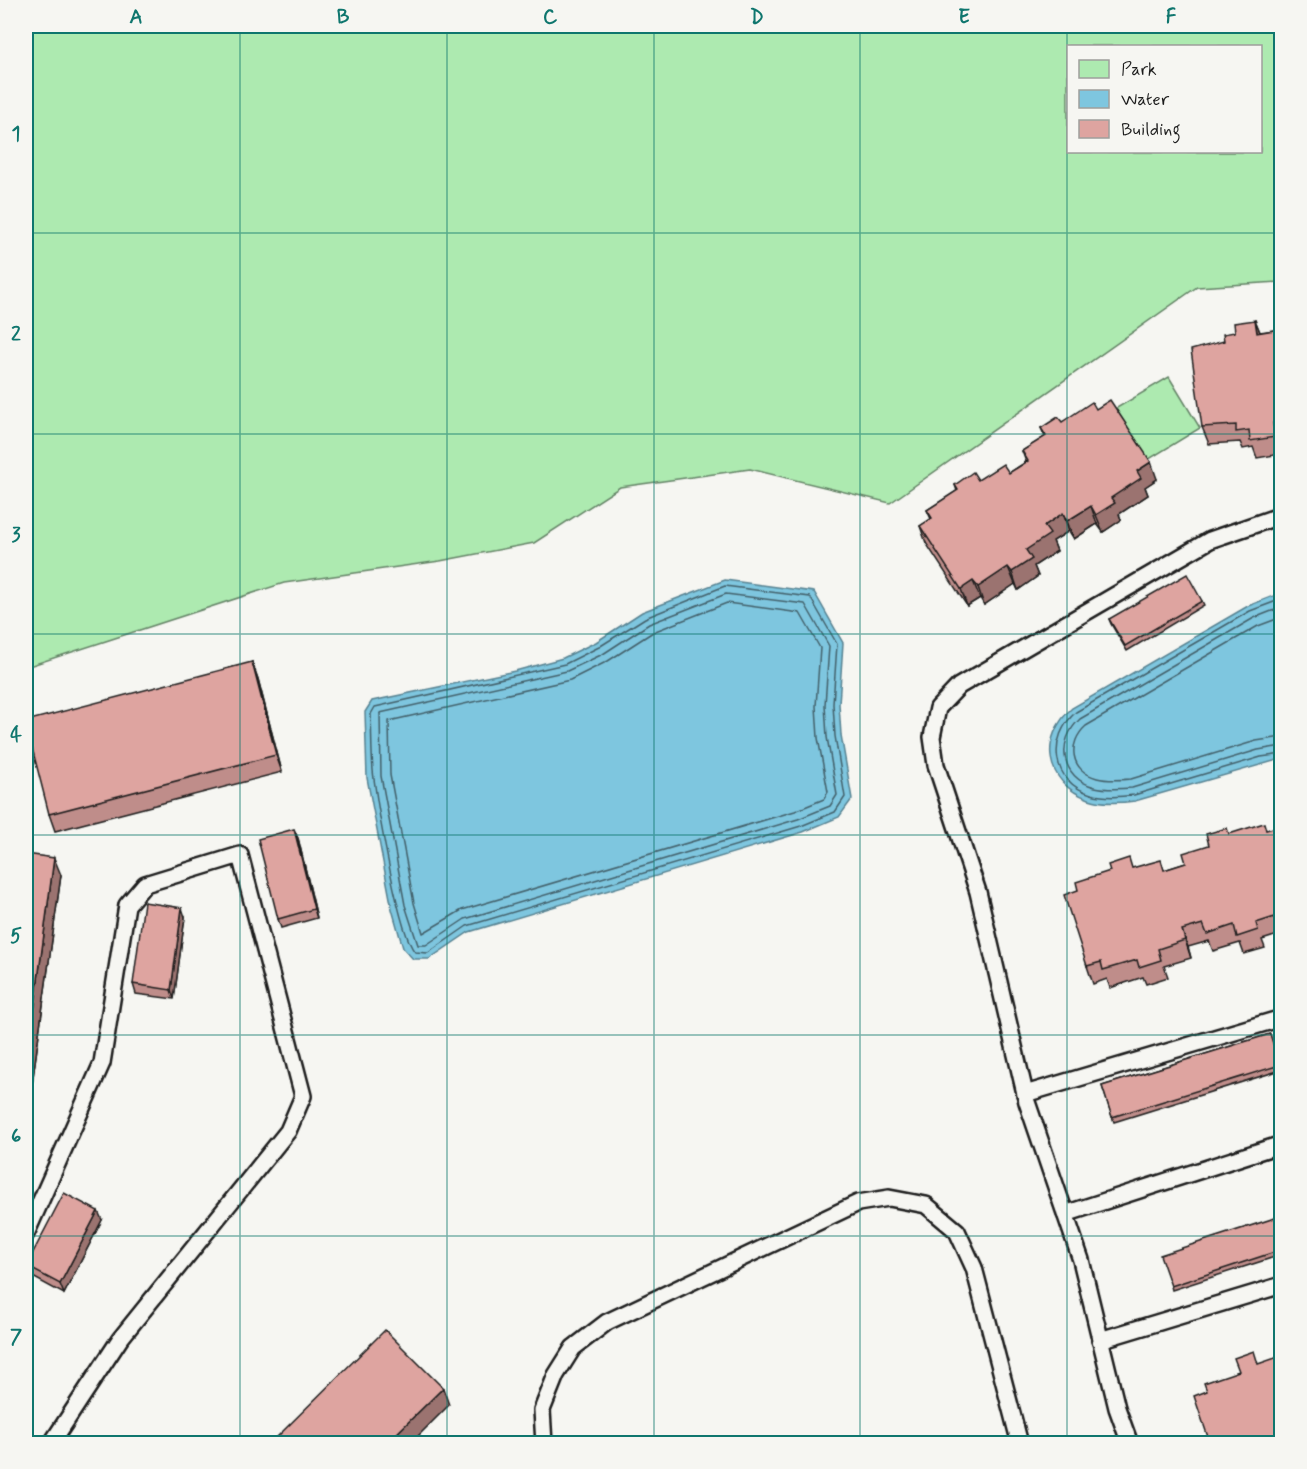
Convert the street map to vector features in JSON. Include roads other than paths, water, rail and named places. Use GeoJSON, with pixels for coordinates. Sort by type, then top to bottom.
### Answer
{"type":"FeatureCollection","features":[{"type":"Feature","properties":{"kind":"lane"},"geometry":{"type":"LineString","coordinates":[[1130,1443],[1118,1408],[1081,1260],[1025,1094],[978,892],[936,765],[932,736],[938,708],[959,686],[1209,540],[1281,515]]}},
{"type":"Feature","properties":{"kind":"lane"},"geometry":{"type":"LineString","coordinates":[[26,1234],[102,1063],[127,905],[145,884],[240,855],[303,1096],[288,1131],[120,1339],[51,1443]]}},
{"type":"Feature","properties":{"kind":"lane"},"geometry":{"type":"LineString","coordinates":[[1025,1094],[1281,1018]]}},
{"type":"Feature","properties":{"kind":"lane"},"geometry":{"type":"LineString","coordinates":[[1065,1214],[1281,1144]]}},
{"type":"Feature","properties":{"kind":"lane"},"geometry":{"type":"LineString","coordinates":[[544,1443],[542,1410],[556,1375],[573,1348],[607,1323],[858,1203],[889,1198],[926,1205],[957,1231],[974,1268],[1020,1443]]}},
{"type":"Feature","properties":{"kind":"lane"},"geometry":{"type":"LineString","coordinates":[[1100,1340],[1281,1286]]}},
{"type":"Feature","properties":{"kind":"water"},"geometry":{"type":"Polygon","coordinates":[[[725,580],[814,592],[843,643],[839,704],[841,735],[852,799],[839,817],[803,832],[469,932],[429,959],[413,959],[403,948],[392,909],[367,778],[365,712],[372,701],[515,671],[563,658],[596,642],[642,612],[725,580]]]}},
{"type":"Feature","properties":{"kind":"water"},"geometry":{"type":"Polygon","coordinates":[[[1281,593],[1281,759],[1129,802],[1094,801],[1074,792],[1063,782],[1055,771],[1051,759],[1051,746],[1054,733],[1061,720],[1072,708],[1248,606],[1281,593]]]}}]}
